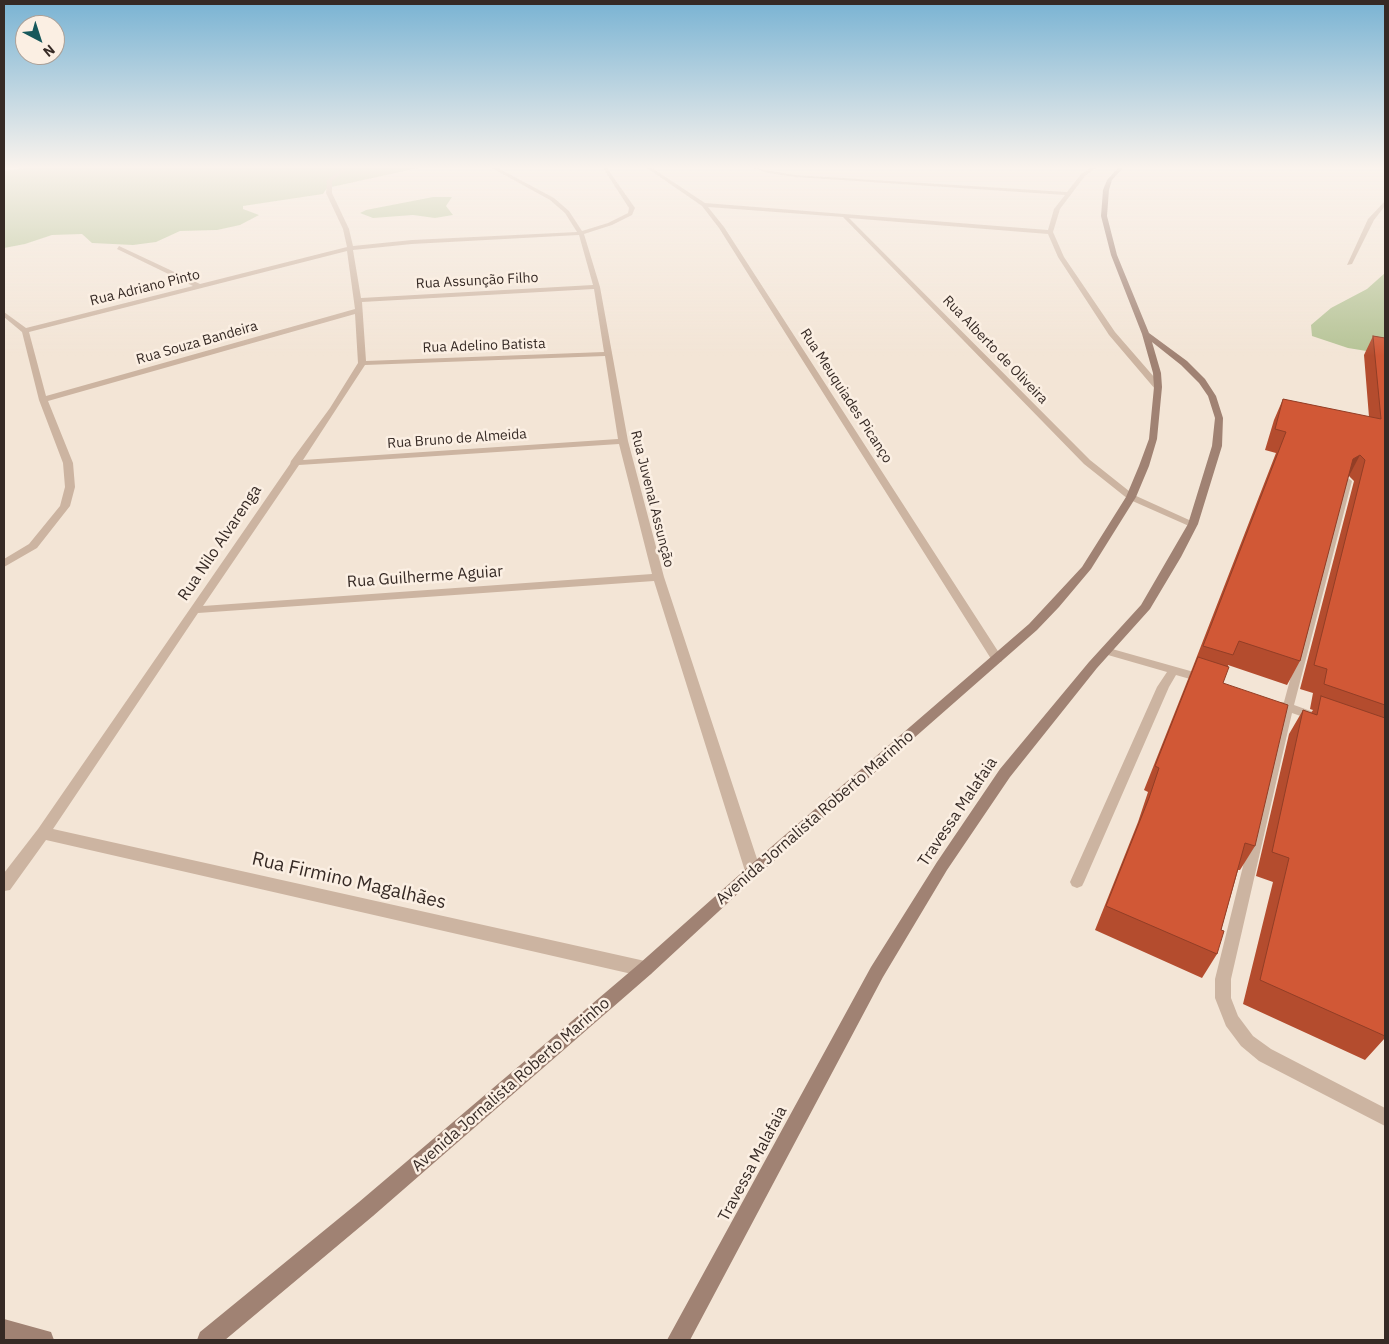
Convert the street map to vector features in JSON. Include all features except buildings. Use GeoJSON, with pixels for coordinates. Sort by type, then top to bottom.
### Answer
{"type":"FeatureCollection","features":[{"type":"Feature","properties":{"kind":"main road","name":"Avenida Jornalista Roberto Marinho"},"geometry":{"type":"LineString","coordinates":[[208,1340],[366,1209],[646,969],[753,871],[997,659],[1055,605],[1086,569],[1132,497],[1153,439],[1158,387],[1157,373],[1146,334],[1114,255],[1108,231]]}},
{"type":"Feature","properties":{"kind":"main road","name":"Travessa Malafaia"},"geometry":{"type":"LineString","coordinates":[[678,1340],[877,972],[942,866],[1005,773],[1105,651],[1146,607],[1193,524],[1217,446],[1219,418],[1212,396],[1202,380],[1184,363],[1146,334]]}},
{"type":"Feature","properties":{"kind":"main road"},"geometry":{"type":"LineString","coordinates":[[4,1330],[44,1340]]}},
{"type":"Feature","properties":{"kind":"street"},"geometry":{"type":"LineString","coordinates":[[346,231],[363,351],[362,363]]}},
{"type":"Feature","properties":{"kind":"street","name":"Rua Adriano Pinto"},"geometry":{"type":"LineString","coordinates":[[25,331],[350,248],[412,242],[532,238],[588,231]]}},
{"type":"Feature","properties":{"kind":"street","name":"Rua Meuquiades Picanço"},"geometry":{"type":"LineString","coordinates":[[723,231],[997,659]]}},
{"type":"Feature","properties":{"kind":"street","name":"Rua Alberto de Oliveira"},"geometry":{"type":"LineString","coordinates":[[859,231],[1087,462],[1132,497],[1193,524]]}},
{"type":"Feature","properties":{"kind":"street"},"geometry":{"type":"LineString","coordinates":[[1033,231],[1050,232],[1061,257],[1112,333],[1158,387]]}},
{"type":"Feature","properties":{"kind":"street"},"geometry":{"type":"LineString","coordinates":[[1349,264],[1365,231]]}},
{"type":"Feature","properties":{"kind":"street","name":"Rua Juvenal Assunção"},"geometry":{"type":"LineString","coordinates":[[581,233],[597,287],[623,441],[658,577],[753,871]]}},
{"type":"Feature","properties":{"kind":"street"},"geometry":{"type":"LineString","coordinates":[[119,248],[200,287]]}},
{"type":"Feature","properties":{"kind":"street","name":"Rua Assunção Filho"},"geometry":{"type":"LineString","coordinates":[[357,305],[597,287]]}},
{"type":"Feature","properties":{"kind":"street","name":"Rua Souza Bandeira"},"geometry":{"type":"LineString","coordinates":[[43,400],[357,305]]}},
{"type":"Feature","properties":{"kind":"street"},"geometry":{"type":"LineString","coordinates":[[4,314],[25,331],[43,400],[68,463],[70,487],[66,506],[33,546],[4,564]]}},
{"type":"Feature","properties":{"kind":"street","name":"Rua Adelino Batista"},"geometry":{"type":"LineString","coordinates":[[362,363],[608,354]]}},
{"type":"Feature","properties":{"kind":"street","name":"Rua Nilo Alvarenga"},"geometry":{"type":"LineString","coordinates":[[4,885],[43,833],[294,463],[334,408],[362,363]]}},
{"type":"Feature","properties":{"kind":"street","name":"Rua Bruno de Almeida"},"geometry":{"type":"LineString","coordinates":[[294,463],[623,441]]}},
{"type":"Feature","properties":{"kind":"street","name":"Rua Guilherme Aguiar"},"geometry":{"type":"LineString","coordinates":[[194,610],[658,577]]}},
{"type":"Feature","properties":{"kind":"street","name":"Rua Firmino Magalhães"},"geometry":{"type":"LineString","coordinates":[[43,833],[646,969]]}},
{"type":"Feature","properties":{"kind":"lane"},"geometry":{"type":"LineString","coordinates":[[1348,480],[1288,707],[1223,979],[1223,998],[1232,1021],[1247,1041],[1264,1055],[1385,1117]]}},
{"type":"Feature","properties":{"kind":"lane"},"geometry":{"type":"LineString","coordinates":[[1105,651],[1213,682]]}},
{"type":"Feature","properties":{"kind":"lane"},"geometry":{"type":"LineString","coordinates":[[1077,882],[1162,687],[1173,671]]}},
{"type":"Feature","properties":{"kind":"lane"},"geometry":{"type":"LineString","coordinates":[[1269,701],[1326,720]]}},
{"type":"Feature","properties":{"kind":"green space"},"geometry":{"type":"Polygon","coordinates":[[[4,231],[190,231],[180,231],[156,242],[133,245],[92,243],[82,234],[52,235],[25,244],[4,248],[4,231]]]}},
{"type":"Feature","properties":{"kind":"green space"},"geometry":{"type":"Polygon","coordinates":[[[1385,273],[1385,354],[1348,348],[1312,336],[1311,325],[1331,308],[1367,289],[1385,273]]]}}]}
